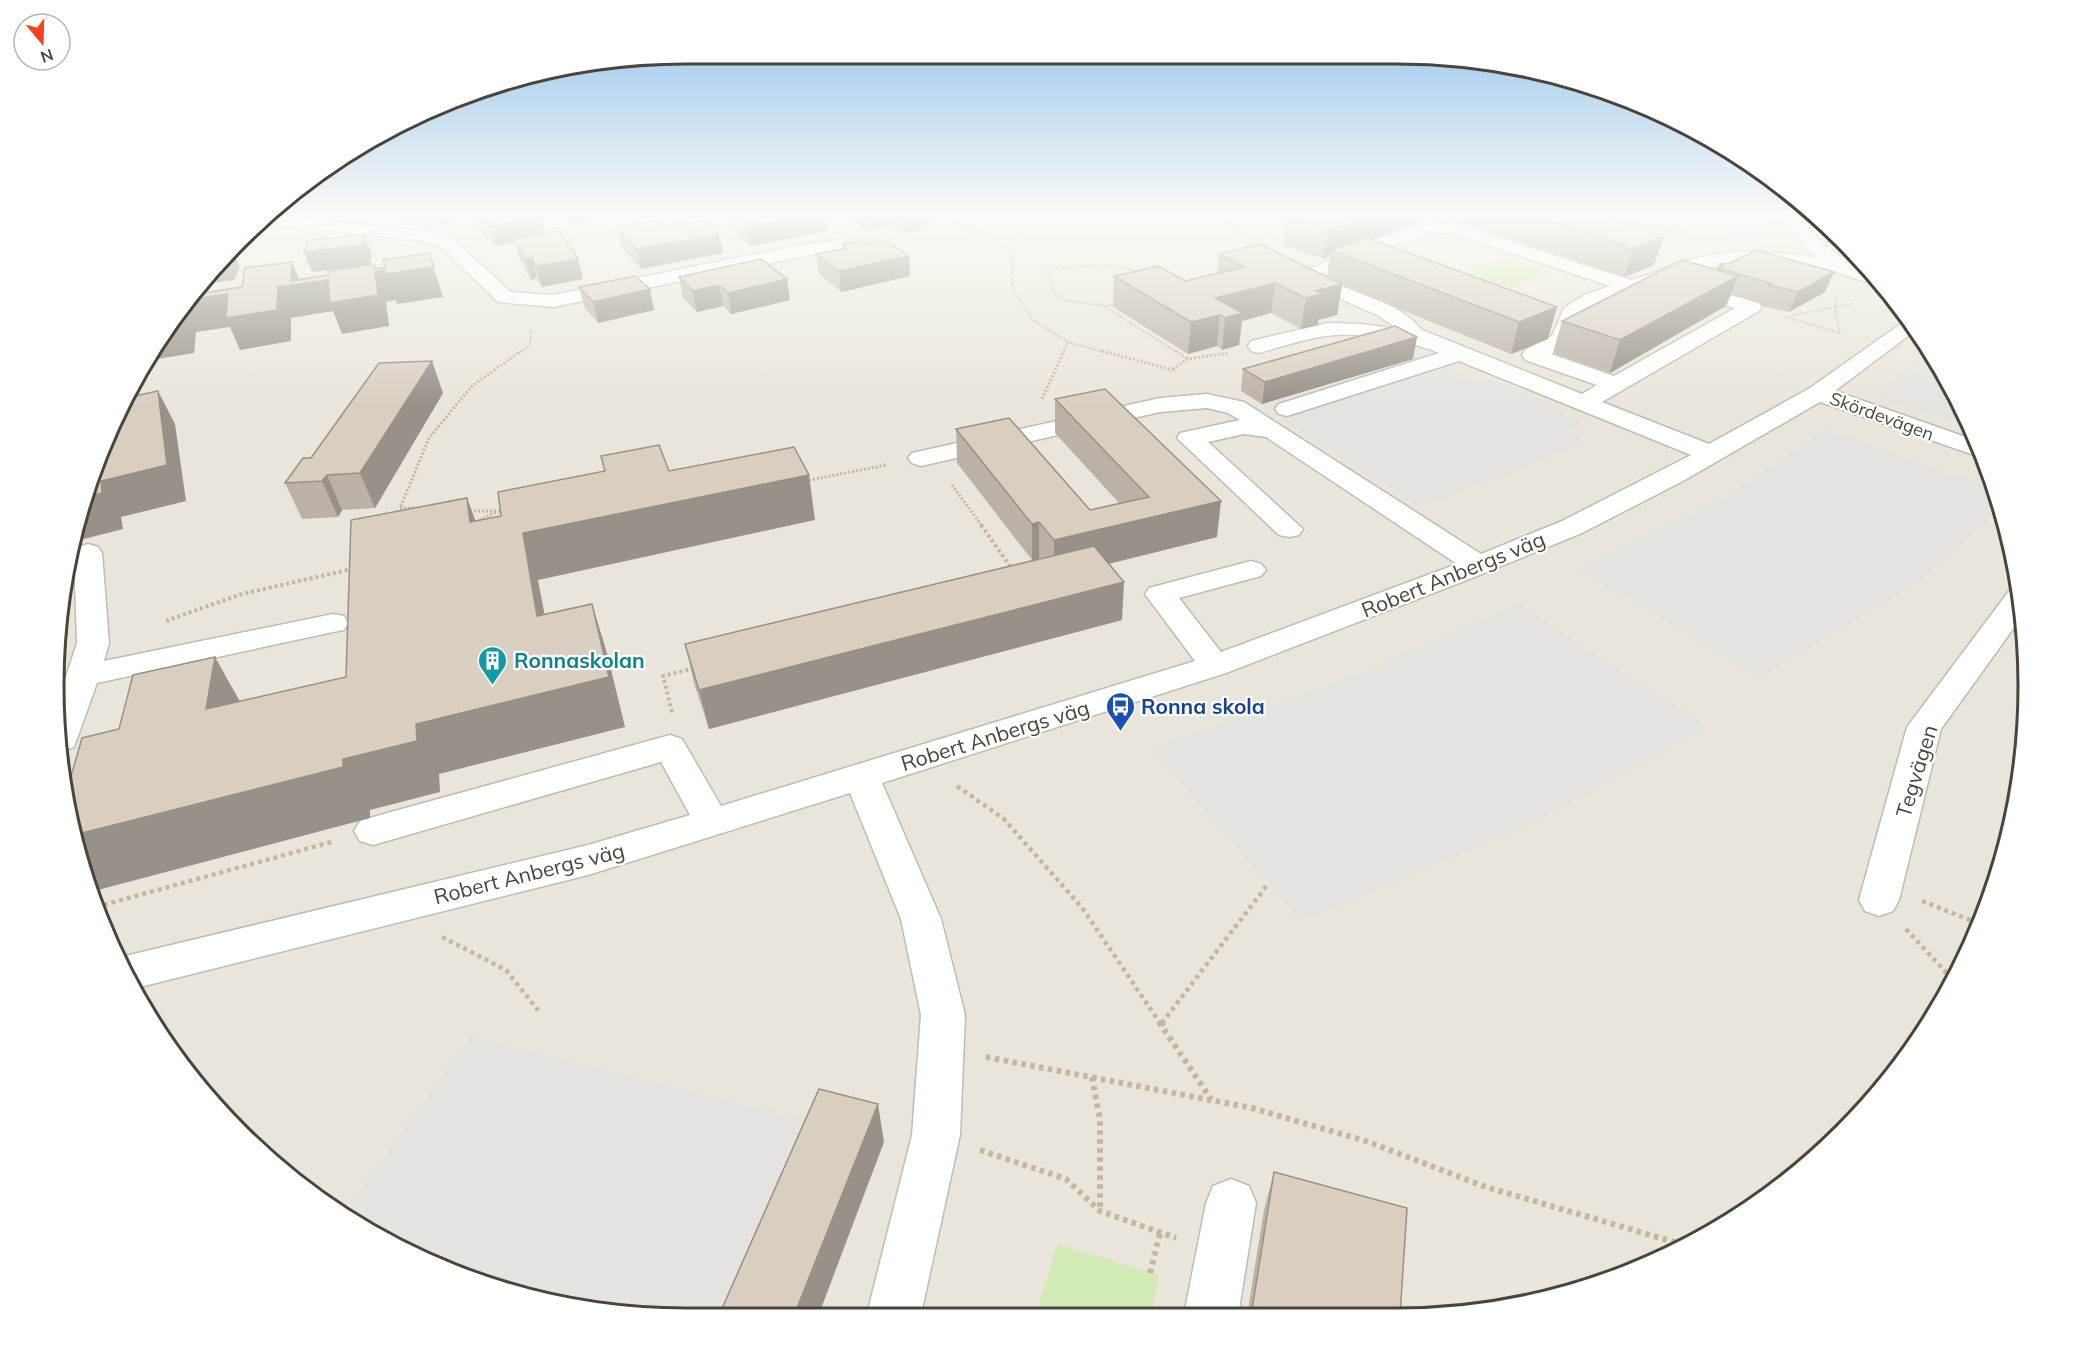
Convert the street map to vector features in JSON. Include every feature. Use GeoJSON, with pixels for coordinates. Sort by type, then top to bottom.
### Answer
{"type":"FeatureCollection","features":[{"type":"Feature","properties":{"kind":"street"},"geometry":{"type":"LineString","coordinates":[[476,278],[505,298],[553,302],[669,278]]}},
{"type":"Feature","properties":{"kind":"street"},"geometry":{"type":"LineString","coordinates":[[1317,278],[1316,281],[1332,290],[1396,317],[1409,325],[1414,335],[1581,404],[1711,454]]}},
{"type":"Feature","properties":{"kind":"street"},"geometry":{"type":"LineString","coordinates":[[1606,278],[1630,286]]}},
{"type":"Feature","properties":{"kind":"street"},"geometry":{"type":"LineString","coordinates":[[1615,384],[1533,355],[1561,340],[1571,312],[1591,299],[1660,279],[1752,307]]}},
{"type":"Feature","properties":{"kind":"street"},"geometry":{"type":"LineString","coordinates":[[1581,404],[1752,307]]}},
{"type":"Feature","properties":{"kind":"street","name":"Robert Anbergs väg"},"geometry":{"type":"LineString","coordinates":[[135,972],[588,860],[1215,666],[1572,527],[1711,454],[1818,393],[1905,328]]}},
{"type":"Feature","properties":{"kind":"street"},"geometry":{"type":"LineString","coordinates":[[1259,346],[1328,329],[1362,330],[1426,340]]}},
{"type":"Feature","properties":{"kind":"street"},"geometry":{"type":"LineString","coordinates":[[1287,409],[1459,354]]}},
{"type":"Feature","properties":{"kind":"street","name":"Skördevägen"},"geometry":{"type":"LineString","coordinates":[[1818,393],[1971,447]]}},
{"type":"Feature","properties":{"kind":"street"},"geometry":{"type":"LineString","coordinates":[[921,458],[1160,405],[1216,403],[1236,407],[1478,565]]}},
{"type":"Feature","properties":{"kind":"street"},"geometry":{"type":"LineString","coordinates":[[1273,431],[1244,427],[1189,438],[1289,529]]}},
{"type":"Feature","properties":{"kind":"street"},"geometry":{"type":"LineString","coordinates":[[66,727],[88,662],[88,553]]}},
{"type":"Feature","properties":{"kind":"street"},"geometry":{"type":"LineString","coordinates":[[1215,666],[1160,594],[1251,570]]}},
{"type":"Feature","properties":{"kind":"street","name":"Tegvägen"},"geometry":{"type":"LineString","coordinates":[[1881,893],[1924,727],[2013,606]]}},
{"type":"Feature","properties":{"kind":"street"},"geometry":{"type":"LineString","coordinates":[[88,662],[333,624]]}},
{"type":"Feature","properties":{"kind":"street"},"geometry":{"type":"LineString","coordinates":[[373,831],[670,747],[712,822]]}},
{"type":"Feature","properties":{"kind":"street"},"geometry":{"type":"LineString","coordinates":[[861,777],[921,919],[943,1015],[936,1135],[895,1308]]}},
{"type":"Feature","properties":{"kind":"street"},"geometry":{"type":"LineString","coordinates":[[1212,1308],[1231,1203]]}},
{"type":"Feature","properties":{"kind":"path"},"geometry":{"type":"LineString","coordinates":[[1013,278],[1013,290],[1033,320],[1068,342],[1173,369],[1210,387],[1216,403]]}},
{"type":"Feature","properties":{"kind":"path"},"geometry":{"type":"LineString","coordinates":[[1049,278],[1053,292],[1065,300],[1104,306],[1124,302]]}},
{"type":"Feature","properties":{"kind":"path"},"geometry":{"type":"LineString","coordinates":[[1143,278],[1143,283]]}},
{"type":"Feature","properties":{"kind":"path"},"geometry":{"type":"LineString","coordinates":[[1752,307],[1840,333],[1835,309],[1836,297],[1831,278]]}},
{"type":"Feature","properties":{"kind":"path"},"geometry":{"type":"LineString","coordinates":[[421,509],[400,508],[429,438],[471,387],[530,345],[531,318],[526,299]]}},
{"type":"Feature","properties":{"kind":"path"},"geometry":{"type":"LineString","coordinates":[[1786,317],[1857,303]]}},
{"type":"Feature","properties":{"kind":"path"},"geometry":{"type":"LineString","coordinates":[[1104,306],[1188,359]]}},
{"type":"Feature","properties":{"kind":"path"},"geometry":{"type":"LineString","coordinates":[[1027,433],[1068,342]]}},
{"type":"Feature","properties":{"kind":"path"},"geometry":{"type":"LineString","coordinates":[[1173,369],[1188,359],[1259,346]]}},
{"type":"Feature","properties":{"kind":"path"},"geometry":{"type":"LineString","coordinates":[[797,483],[921,458],[950,481],[1018,577]]}},
{"type":"Feature","properties":{"kind":"path"},"geometry":{"type":"LineString","coordinates":[[464,510],[496,512],[507,510]]}},
{"type":"Feature","properties":{"kind":"path"},"geometry":{"type":"LineString","coordinates":[[466,528],[496,512]]}},
{"type":"Feature","properties":{"kind":"path"},"geometry":{"type":"LineString","coordinates":[[88,662],[242,594],[357,568]]}},
{"type":"Feature","properties":{"kind":"path"},"geometry":{"type":"LineString","coordinates":[[663,676],[697,667]]}},
{"type":"Feature","properties":{"kind":"path"},"geometry":{"type":"LineString","coordinates":[[919,759],[1004,819],[1083,909],[1211,1100]]}},
{"type":"Feature","properties":{"kind":"path"},"geometry":{"type":"LineString","coordinates":[[105,906],[373,831]]}},
{"type":"Feature","properties":{"kind":"path"},"geometry":{"type":"LineString","coordinates":[[1161,1025],[1268,884]]}},
{"type":"Feature","properties":{"kind":"path"},"geometry":{"type":"LineString","coordinates":[[1881,893],[1972,921]]}},
{"type":"Feature","properties":{"kind":"path"},"geometry":{"type":"LineString","coordinates":[[1881,893],[1948,973]]}},
{"type":"Feature","properties":{"kind":"path"},"geometry":{"type":"LineString","coordinates":[[436,934],[506,970],[541,1014]]}},
{"type":"Feature","properties":{"kind":"path"},"geometry":{"type":"LineString","coordinates":[[940,1064],[988,1057],[1211,1100],[1366,1141],[1486,1186],[1674,1242]]}},
{"type":"Feature","properties":{"kind":"path"},"geometry":{"type":"LineString","coordinates":[[1092,1077],[1100,1119],[1100,1211]]}},
{"type":"Feature","properties":{"kind":"path"},"geometry":{"type":"LineString","coordinates":[[936,1135],[1066,1179],[1100,1211],[1222,1254]]}},
{"type":"Feature","properties":{"kind":"path"},"geometry":{"type":"LineString","coordinates":[[1150,1273],[1160,1233]]}},
{"type":"Feature","properties":{"kind":"shaded area"},"geometry":{"type":"Polygon","coordinates":[[[217,278],[1866,278],[1914,341],[1954,411],[1986,486],[2007,565],[2017,645],[2017,727],[2007,807],[1986,886],[1954,961],[1914,1031],[1864,1096],[1807,1153],[1742,1203],[1708,1224],[1635,1260],[1597,1275],[1558,1286],[1518,1296],[1478,1302],[1397,1308],[686,1308],[645,1306],[565,1296],[486,1275],[411,1243],[341,1203],[276,1153],[247,1125],[219,1096],[169,1031],[129,961],[97,886],[76,807],[66,727],[64,686],[70,605],[76,565],[97,486],[129,411],[169,341],[217,278]]]}},
{"type":"Feature","properties":{"kind":"shaded area"},"geometry":{"type":"Polygon","coordinates":[[[1400,344],[1475,384],[1494,379],[1584,425],[1565,431],[1587,443],[1419,507],[1240,391],[1400,344]]]}},
{"type":"Feature","properties":{"kind":"shaded area"},"geometry":{"type":"Polygon","coordinates":[[[1925,359],[1960,423],[1877,397],[1925,359]]]}},
{"type":"Feature","properties":{"kind":"shaded area"},"geometry":{"type":"Polygon","coordinates":[[[1825,429],[1986,487],[1994,516],[1915,585],[1761,677],[1577,569],[1722,498],[1825,429]]]}},
{"type":"Feature","properties":{"kind":"shaded area"},"geometry":{"type":"Polygon","coordinates":[[[1519,604],[1708,727],[1531,824],[1301,922],[1151,749],[1356,676],[1519,604]]]}},
{"type":"Feature","properties":{"kind":"shaded area"},"geometry":{"type":"Polygon","coordinates":[[[470,1037],[886,1139],[821,1308],[686,1308],[645,1306],[565,1296],[486,1275],[448,1260],[411,1243],[348,1207],[470,1037]]]}},
{"type":"Feature","properties":{"kind":"green space"},"geometry":{"type":"Polygon","coordinates":[[[1457,278],[1537,278],[1491,297],[1447,282],[1457,278]]]}},
{"type":"Feature","properties":{"kind":"green space"},"geometry":{"type":"Polygon","coordinates":[[[1057,1244],[1159,1275],[1152,1308],[1038,1308],[1057,1244]]]}},
{"type":"Feature","properties":{"kind":"building"},"geometry":{"type":"Polygon","coordinates":[[[243,278],[291,278],[291,281],[309,278],[376,278],[378,295],[330,303],[328,280],[278,287],[277,310],[226,318],[228,294],[201,298],[206,293],[242,287],[243,278]]]}},
{"type":"Feature","properties":{"kind":"building"},"geometry":{"type":"Polygon","coordinates":[[[625,278],[637,278],[650,289],[593,302],[579,287],[625,278]]]}},
{"type":"Feature","properties":{"kind":"building"},"geometry":{"type":"Polygon","coordinates":[[[680,278],[787,279],[728,293],[719,285],[693,291],[680,278]]]}},
{"type":"Feature","properties":{"kind":"building"},"geometry":{"type":"Polygon","coordinates":[[[1117,278],[1180,278],[1185,281],[1198,278],[1330,278],[1342,284],[1316,291],[1322,294],[1306,298],[1275,283],[1215,298],[1243,313],[1225,318],[1220,315],[1191,322],[1117,278]]]}},
{"type":"Feature","properties":{"kind":"building"},"geometry":{"type":"Polygon","coordinates":[[[1404,278],[1478,278],[1557,307],[1519,322],[1404,278]]]}},
{"type":"Feature","properties":{"kind":"building"},"geometry":{"type":"Polygon","coordinates":[[[1647,278],[1734,278],[1620,340],[1562,321],[1647,278]]]}},
{"type":"Feature","properties":{"kind":"building"},"geometry":{"type":"Polygon","coordinates":[[[1752,278],[1823,278],[1798,292],[1768,285],[1772,284],[1752,278]]]}},
{"type":"Feature","properties":{"kind":"building"},"geometry":{"type":"Polygon","coordinates":[[[1395,326],[1417,337],[1265,382],[1243,369],[1395,326]]]}},
{"type":"Feature","properties":{"kind":"building"},"geometry":{"type":"Polygon","coordinates":[[[432,361],[360,473],[327,475],[322,481],[285,483],[303,458],[311,458],[379,363],[432,361]]]}},
{"type":"Feature","properties":{"kind":"building"},"geometry":{"type":"Polygon","coordinates":[[[1105,389],[1221,501],[1054,540],[1039,522],[1032,524],[956,429],[1009,418],[1090,510],[1149,497],[1055,399],[1105,389]]]}},
{"type":"Feature","properties":{"kind":"building"},"geometry":{"type":"Polygon","coordinates":[[[158,391],[167,465],[101,481],[102,493],[94,495],[112,448],[137,395],[158,391]]]}},
{"type":"Feature","properties":{"kind":"building"},"geometry":{"type":"Polygon","coordinates":[[[659,445],[669,471],[794,447],[809,475],[523,533],[537,616],[592,604],[609,677],[416,724],[417,741],[343,759],[343,767],[82,833],[71,775],[82,738],[119,729],[133,675],[215,657],[206,709],[346,677],[351,520],[467,498],[470,522],[501,516],[498,492],[605,471],[601,456],[659,445]]]}},
{"type":"Feature","properties":{"kind":"building"},"geometry":{"type":"Polygon","coordinates":[[[1094,546],[1124,582],[699,690],[685,644],[1094,546]]]}},
{"type":"Feature","properties":{"kind":"building"},"geometry":{"type":"Polygon","coordinates":[[[819,1089],[878,1104],[797,1308],[722,1308],[819,1089]]]}},
{"type":"Feature","properties":{"kind":"building"},"geometry":{"type":"Polygon","coordinates":[[[1274,1172],[1407,1208],[1401,1308],[1252,1308],[1274,1172]]]}},
{"type":"Feature","properties":{"kind":"place","name":"Ronnaskolan"},"geometry":{"type":"Point","coordinates":[493,686]}},
{"type":"Feature","properties":{"kind":"place","name":"Ronna skola"},"geometry":{"type":"Point","coordinates":[1120,732]}}]}
